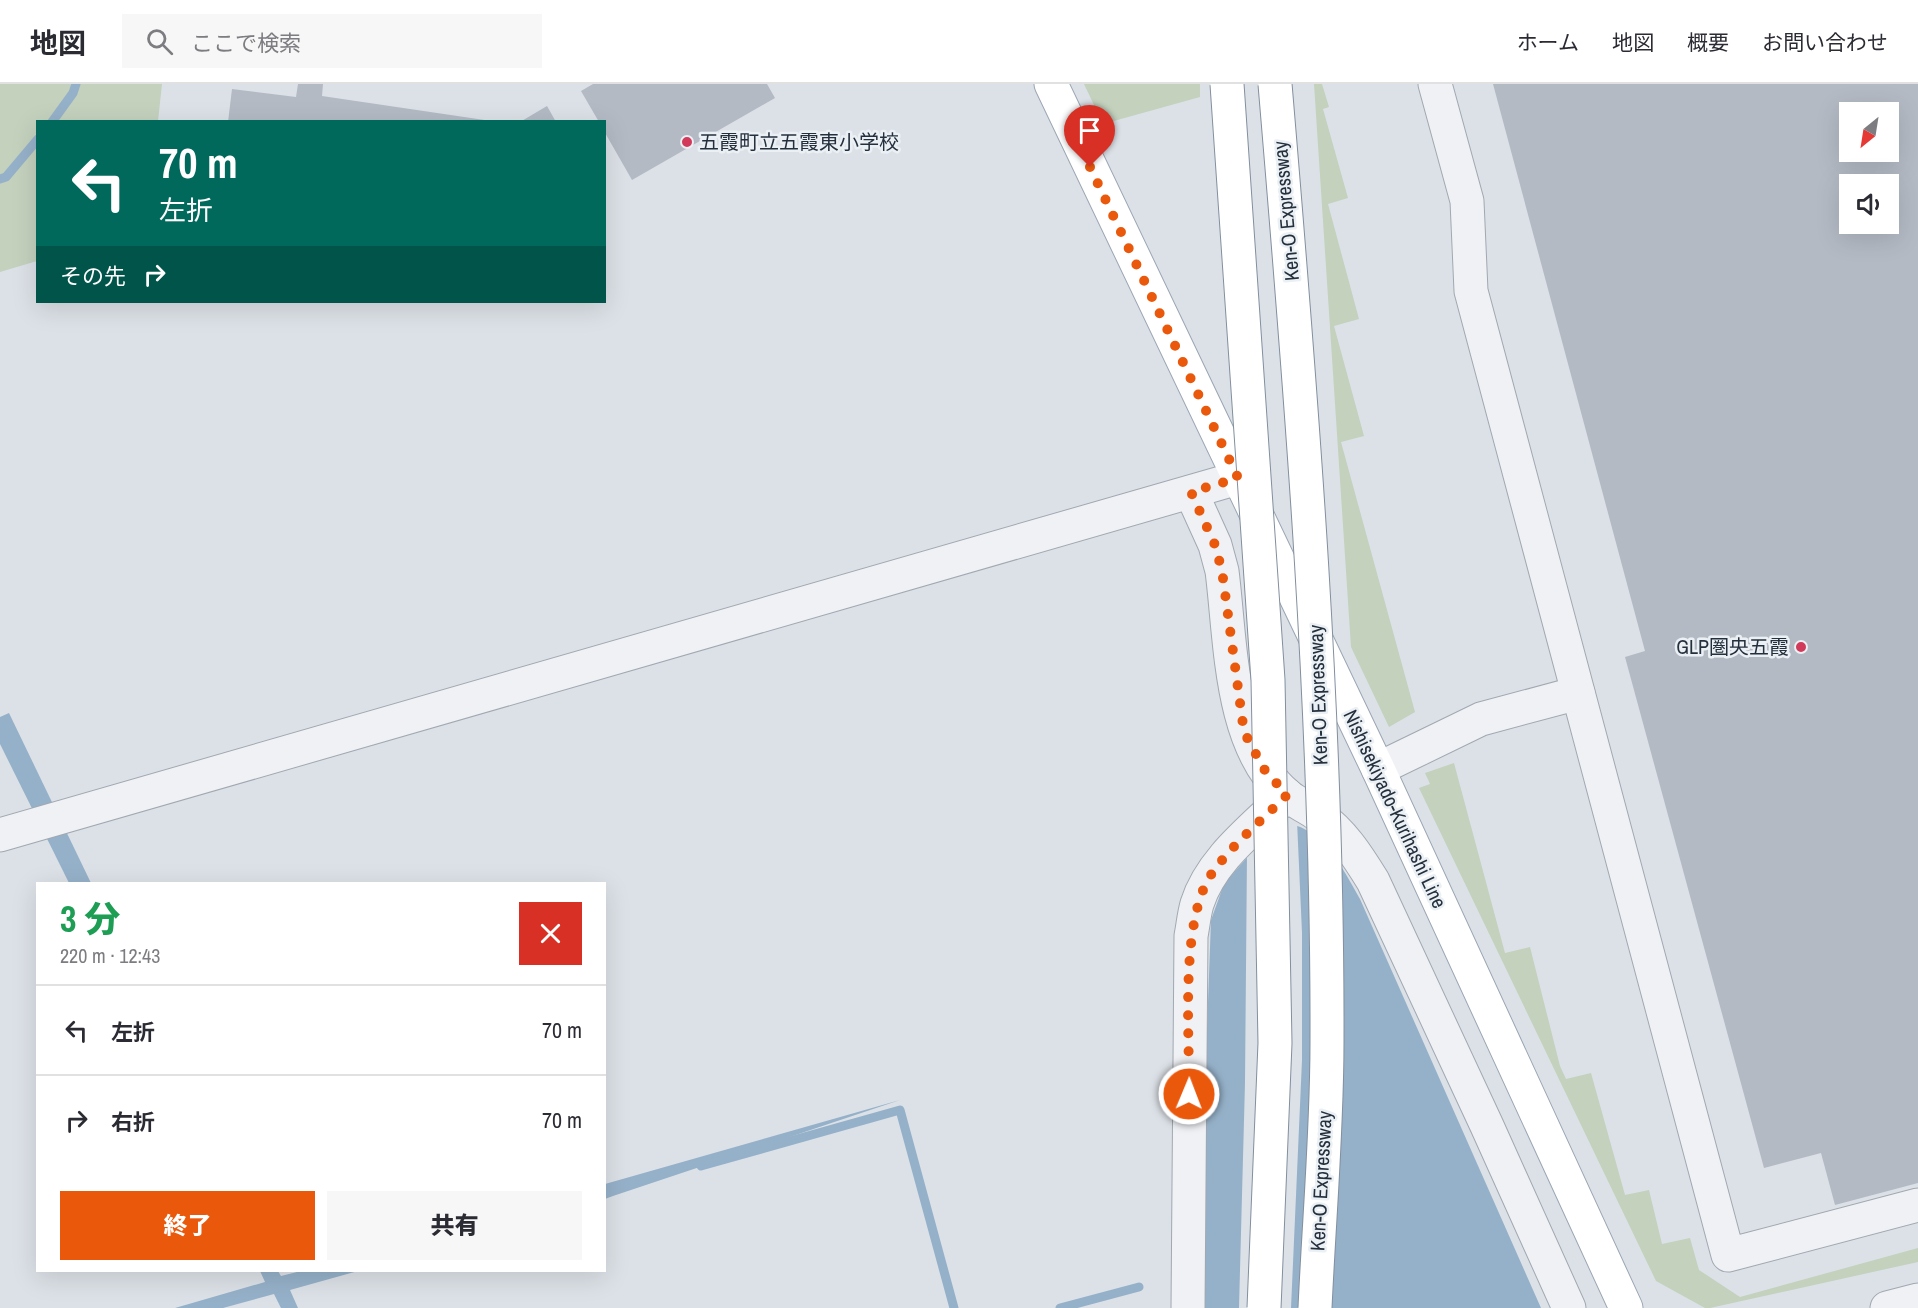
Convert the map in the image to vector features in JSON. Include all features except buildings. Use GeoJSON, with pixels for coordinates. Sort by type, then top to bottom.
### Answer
{"type":"FeatureCollection","features":[{"type":"Feature","properties":{"kind":"main road","name":"Nishisekiyado-Kurihashi Line"},"geometry":{"type":"LineString","coordinates":[[1051,84],[1378,769],[1626,1308]]}},
{"type":"Feature","properties":{"kind":"main road"},"geometry":{"type":"LineString","coordinates":[[1227,84],[1268,680],[1275,1043],[1264,1308]]}},
{"type":"Feature","properties":{"kind":"main road","name":"Ken-O Expressway"},"geometry":{"type":"LineString","coordinates":[[1275,84],[1294,312],[1319,678],[1327,1045],[1315,1308]]}},
{"type":"Feature","properties":{"kind":"street"},"geometry":{"type":"LineString","coordinates":[[1435,84],[1467,201],[1471,291],[1728,1255],[1918,1205]]}},
{"type":"Feature","properties":{"kind":"street"},"geometry":{"type":"LineString","coordinates":[[14,831],[1238,478]]}},
{"type":"Feature","properties":{"kind":"street"},"geometry":{"type":"LineString","coordinates":[[1191,492],[1215,545],[1222,571],[1244,732],[1264,769],[1287,795],[1336,828],[1355,851],[1373,881],[1569,1308]]}},
{"type":"Feature","properties":{"kind":"street"},"geometry":{"type":"LineString","coordinates":[[1378,769],[1481,719],[1578,693]]}},
{"type":"Feature","properties":{"kind":"street"},"geometry":{"type":"LineString","coordinates":[[1188,1308],[1191,936],[1197,903],[1212,873],[1237,843],[1287,795]]}},
{"type":"Feature","properties":{"kind":"street"},"geometry":{"type":"LineString","coordinates":[[1887,1308],[1918,1300]]}},
{"type":"Feature","properties":{"kind":"green space"},"geometry":{"type":"Polygon","coordinates":[[[0,84],[162,84],[158,120],[36,120],[36,261],[0,272],[0,84]]]}},
{"type":"Feature","properties":{"kind":"green space"},"geometry":{"type":"Polygon","coordinates":[[[1084,84],[1200,84],[1200,97],[1103,124],[1084,84]]]}},
{"type":"Feature","properties":{"kind":"green space"},"geometry":{"type":"Polygon","coordinates":[[[1314,84],[1322,84],[1329,107],[1323,109],[1348,198],[1328,204],[1359,319],[1334,326],[1364,436],[1341,442],[1415,712],[1389,727],[1351,647],[1314,84]]]}},
{"type":"Feature","properties":{"kind":"green space"},"geometry":{"type":"Polygon","coordinates":[[[1454,763],[1505,953],[1530,947],[1560,1066],[1566,1079],[1591,1073],[1625,1195],[1649,1190],[1662,1244],[1690,1238],[1699,1270],[1740,1297],[1918,1248],[1918,1262],[1710,1308],[1705,1308],[1656,1281],[1419,788],[1430,784],[1425,773],[1454,763]]]}},
{"type":"Feature","properties":{"kind":"water"},"geometry":{"type":"Polygon","coordinates":[[[9,713],[91,882],[69,882],[0,744],[0,717],[9,713]]]}},
{"type":"Feature","properties":{"kind":"water"},"geometry":{"type":"Polygon","coordinates":[[[1277,823],[1292,824],[1306,830],[1328,848],[1360,899],[1541,1308],[1202,1308],[1198,1277],[1211,920],[1224,884],[1277,823]]]}},
{"type":"Feature","properties":{"kind":"water"},"geometry":{"type":"Polygon","coordinates":[[[900,1100],[606,1199],[606,1184],[900,1100]]]}},
{"type":"Feature","properties":{"kind":"water"},"geometry":{"type":"Polygon","coordinates":[[[260,1272],[279,1272],[281,1276],[297,1272],[354,1272],[290,1290],[298,1308],[281,1308],[274,1294],[223,1308],[175,1308],[265,1282],[260,1272]]]}},
{"type":"Feature","properties":{"kind":"pier"},"geometry":{"type":"Polygon","coordinates":[[[1277,820],[1297,821],[1302,933],[1302,1060],[1291,1308],[1239,1308],[1245,1083],[1247,854],[1277,820]]]}},
{"type":"Feature","properties":{"kind":"waterway"},"geometry":{"type":"LineString","coordinates":[[53,120],[73,93],[76,84]]}},
{"type":"Feature","properties":{"kind":"waterway"},"geometry":{"type":"LineString","coordinates":[[0,179],[6,177],[36,141]]}},
{"type":"Feature","properties":{"kind":"waterway"},"geometry":{"type":"LineString","coordinates":[[701,1166],[900,1110],[954,1308]]}},
{"type":"Feature","properties":{"kind":"waterway"},"geometry":{"type":"LineString","coordinates":[[1060,1308],[1139,1287]]}},
{"type":"Feature","properties":{"kind":"place","name":"五霞町立五霞東小学校"},"geometry":{"type":"Point","coordinates":[687,142]}},
{"type":"Feature","properties":{"kind":"place","name":"GLP圏央五霞"},"geometry":{"type":"Point","coordinates":[1801,647]}},
{"type":"Feature","properties":{"kind":"route"},"geometry":{"type":"LineString","coordinates":[[1090,167],[1238,478],[1191,492],[1204,516],[1222,571],[1244,732],[1264,769],[1287,795],[1237,843],[1212,873],[1197,903],[1191,936],[1189,1094]]}}]}
